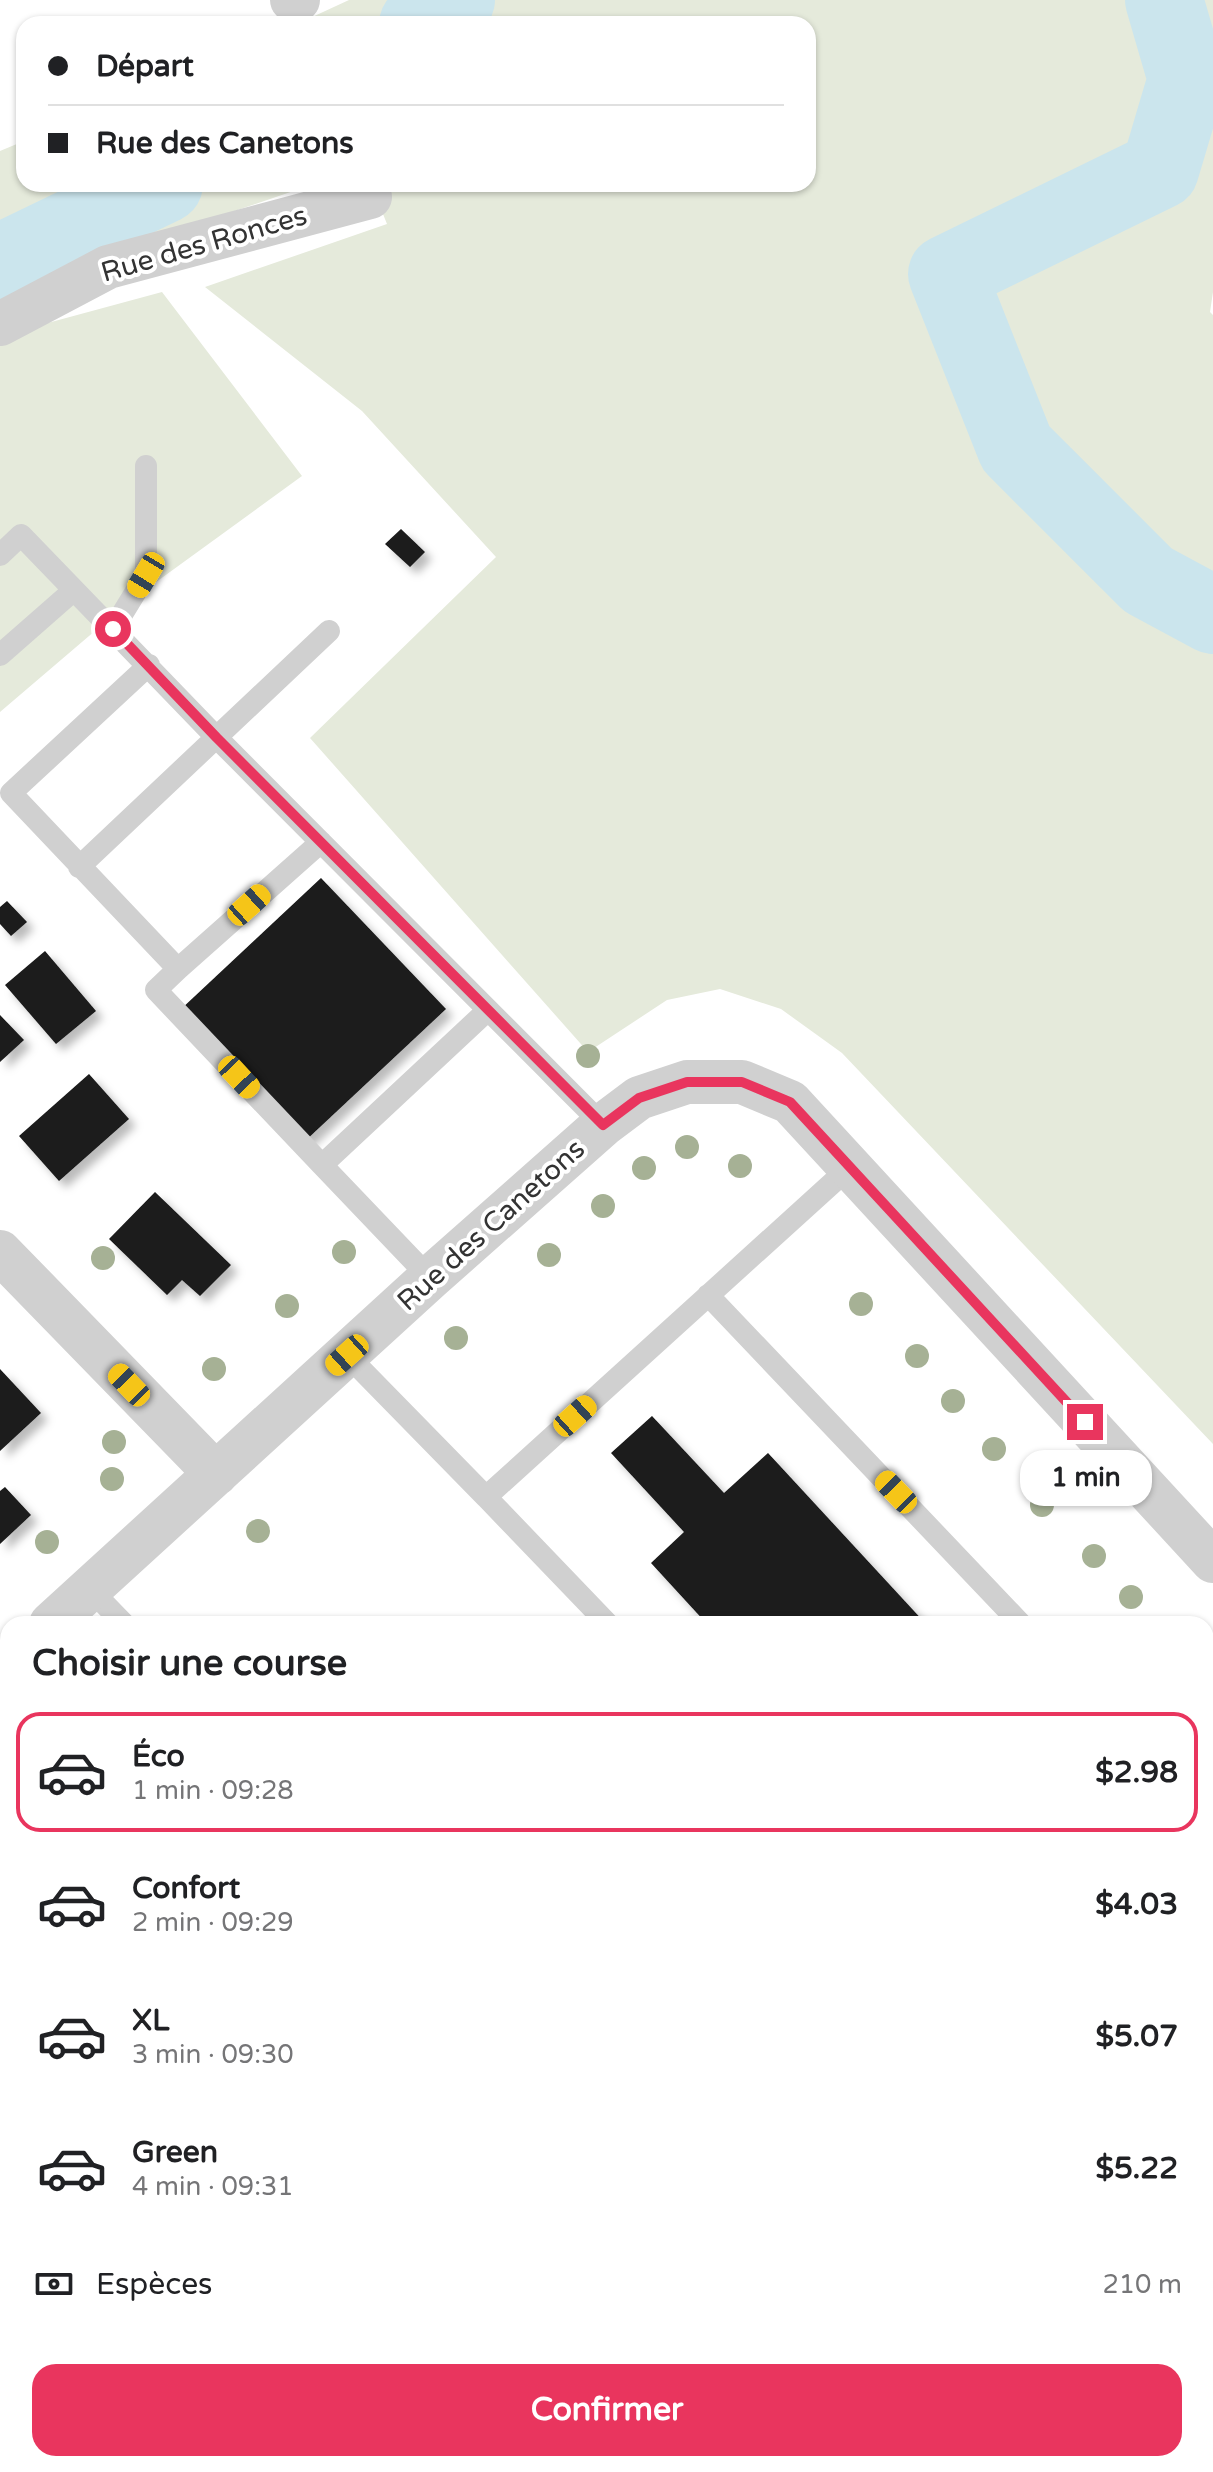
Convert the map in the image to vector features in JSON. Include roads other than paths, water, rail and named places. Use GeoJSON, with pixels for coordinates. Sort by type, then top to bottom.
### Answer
{"type":"FeatureCollection","features":[{"type":"Feature","properties":{"kind":"street","name":"Rue des Ronces"},"geometry":{"type":"LineString","coordinates":[[0,324],[108,267],[370,197]]}},
{"type":"Feature","properties":{"kind":"street","name":"Rue des Canetons"},"geometry":{"type":"LineString","coordinates":[[60,1616],[430,1278],[603,1125],[639,1098],[687,1082],[742,1082],[790,1102],[1213,1561]]}},
{"type":"Feature","properties":{"kind":"street"},"geometry":{"type":"LineString","coordinates":[[0,1252],[216,1474]]}},
{"type":"Feature","properties":{"kind":"lane"},"geometry":{"type":"LineString","coordinates":[[113,629],[146,575],[146,466]]}},
{"type":"Feature","properties":{"kind":"lane"},"geometry":{"type":"LineString","coordinates":[[0,555],[21,535],[217,738],[603,1125]]}},
{"type":"Feature","properties":{"kind":"lane"},"geometry":{"type":"LineString","coordinates":[[0,655],[74,590]]}},
{"type":"Feature","properties":{"kind":"lane"},"geometry":{"type":"LineString","coordinates":[[79,867],[329,631]]}},
{"type":"Feature","properties":{"kind":"lane"},"geometry":{"type":"LineString","coordinates":[[149,665],[11,793],[178,969]]}},
{"type":"Feature","properties":{"kind":"lane"},"geometry":{"type":"LineString","coordinates":[[321,842],[156,990],[430,1278]]}},
{"type":"Feature","properties":{"kind":"lane"},"geometry":{"type":"LineString","coordinates":[[322,1165],[488,1010]]}},
{"type":"Feature","properties":{"kind":"lane"},"geometry":{"type":"LineString","coordinates":[[486,1497],[850,1167]]}},
{"type":"Feature","properties":{"kind":"lane"},"geometry":{"type":"LineString","coordinates":[[708,1295],[1013,1616]]}},
{"type":"Feature","properties":{"kind":"lane"},"geometry":{"type":"LineString","coordinates":[[347,1355],[600,1616]]}},
{"type":"Feature","properties":{"kind":"lane"},"geometry":{"type":"LineString","coordinates":[[90,1589],[116,1616]]}},
{"type":"Feature","properties":{"kind":"waterway"},"geometry":{"type":"LineString","coordinates":[[431,16],[456,0]]}},
{"type":"Feature","properties":{"kind":"waterway"},"geometry":{"type":"LineString","coordinates":[[1164,0],[1187,79],[1160,170],[947,274],[1016,448],[1148,580],[1213,615]]}},
{"type":"Feature","properties":{"kind":"waterway"},"geometry":{"type":"LineString","coordinates":[[0,263],[147,192]]}}]}
